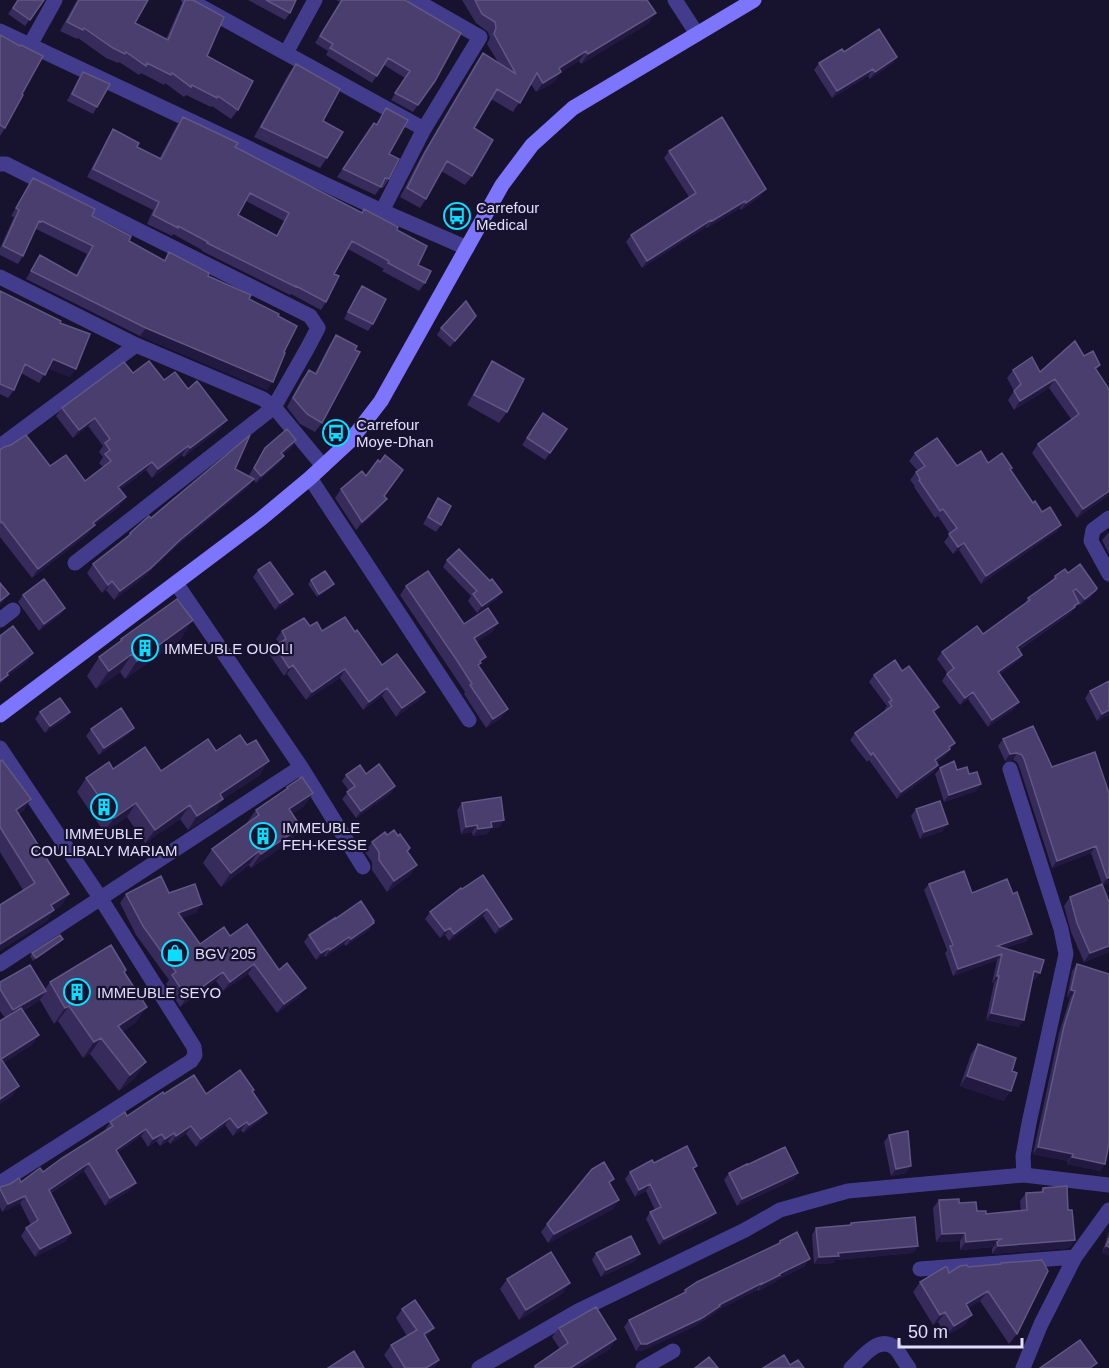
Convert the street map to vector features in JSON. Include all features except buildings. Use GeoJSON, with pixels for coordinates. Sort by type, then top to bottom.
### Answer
{"type":"FeatureCollection","features":[{"type":"Feature","properties":{"kind":"street"},"geometry":{"type":"LineString","coordinates":[[30,45],[55,0]]}},
{"type":"Feature","properties":{"kind":"street"},"geometry":{"type":"LineString","coordinates":[[189,0],[424,129]]}},
{"type":"Feature","properties":{"kind":"street"},"geometry":{"type":"LineString","coordinates":[[286,53],[315,0]]}},
{"type":"Feature","properties":{"kind":"street"},"geometry":{"type":"LineString","coordinates":[[382,211],[424,129],[480,37],[415,0]]}},
{"type":"Feature","properties":{"kind":"street"},"geometry":{"type":"LineString","coordinates":[[675,0],[697,34]]}},
{"type":"Feature","properties":{"kind":"street"},"geometry":{"type":"LineString","coordinates":[[0,715],[262,518],[351,440],[381,401],[502,185],[532,145],[573,108],[754,0]]}},
{"type":"Feature","properties":{"kind":"street"},"geometry":{"type":"LineString","coordinates":[[0,31],[382,211],[467,248]]}},
{"type":"Feature","properties":{"kind":"street"},"geometry":{"type":"LineString","coordinates":[[0,164],[6,164],[310,316],[318,328],[274,407],[75,564]]}},
{"type":"Feature","properties":{"kind":"street"},"geometry":{"type":"LineString","coordinates":[[0,277],[136,345],[263,399],[274,407],[323,466]]}},
{"type":"Feature","properties":{"kind":"street"},"geometry":{"type":"LineString","coordinates":[[0,446],[136,345]]}},
{"type":"Feature","properties":{"kind":"street"},"geometry":{"type":"LineString","coordinates":[[310,478],[469,720]]}},
{"type":"Feature","properties":{"kind":"street"},"geometry":{"type":"LineString","coordinates":[[1109,518],[1093,530],[1091,541],[1109,574]]}},
{"type":"Feature","properties":{"kind":"street"},"geometry":{"type":"LineString","coordinates":[[176,583],[302,767],[363,867]]}},
{"type":"Feature","properties":{"kind":"street"},"geometry":{"type":"LineString","coordinates":[[0,620],[14,610]]}},
{"type":"Feature","properties":{"kind":"street"},"geometry":{"type":"LineString","coordinates":[[0,748],[101,899],[194,1047],[195,1055],[191,1061],[0,1184]]}},
{"type":"Feature","properties":{"kind":"street"},"geometry":{"type":"LineString","coordinates":[[0,964],[302,767]]}},
{"type":"Feature","properties":{"kind":"street"},"geometry":{"type":"LineString","coordinates":[[1010,769],[1061,929],[1066,954],[1029,1123],[1023,1156],[1024,1175]]}},
{"type":"Feature","properties":{"kind":"street"},"geometry":{"type":"LineString","coordinates":[[479,1368],[578,1311],[745,1230],[780,1210],[848,1191],[1024,1175],[1109,1185]]}},
{"type":"Feature","properties":{"kind":"street"},"geometry":{"type":"LineString","coordinates":[[1023,1368],[1041,1324],[1075,1257],[1109,1210]]}},
{"type":"Feature","properties":{"kind":"street"},"geometry":{"type":"LineString","coordinates":[[920,1269],[1075,1257]]}},
{"type":"Feature","properties":{"kind":"street"},"geometry":{"type":"LineString","coordinates":[[851,1368],[874,1346],[884,1343],[894,1347],[909,1368]]}},
{"type":"Feature","properties":{"kind":"street"},"geometry":{"type":"LineString","coordinates":[[643,1368],[673,1351]]}},
{"type":"Feature","properties":{"kind":"place","name":"Carrefour Medical"},"geometry":{"type":"Point","coordinates":[457,216]}},
{"type":"Feature","properties":{"kind":"place","name":"Carrefour Moye-Dhan"},"geometry":{"type":"Point","coordinates":[336,433]}},
{"type":"Feature","properties":{"kind":"place","name":"IMMEUBLE OUOLI"},"geometry":{"type":"Point","coordinates":[145,648]}},
{"type":"Feature","properties":{"kind":"place","name":"IMMEUBLE COULIBALY MARIAM"},"geometry":{"type":"Point","coordinates":[104,807]}},
{"type":"Feature","properties":{"kind":"place","name":"IMMEUBLE FEH-KESSE"},"geometry":{"type":"Point","coordinates":[263,836]}},
{"type":"Feature","properties":{"kind":"place","name":"BGV 205"},"geometry":{"type":"Point","coordinates":[175,953]}},
{"type":"Feature","properties":{"kind":"place","name":"IMMEUBLE SEYO"},"geometry":{"type":"Point","coordinates":[77,992]}}]}
